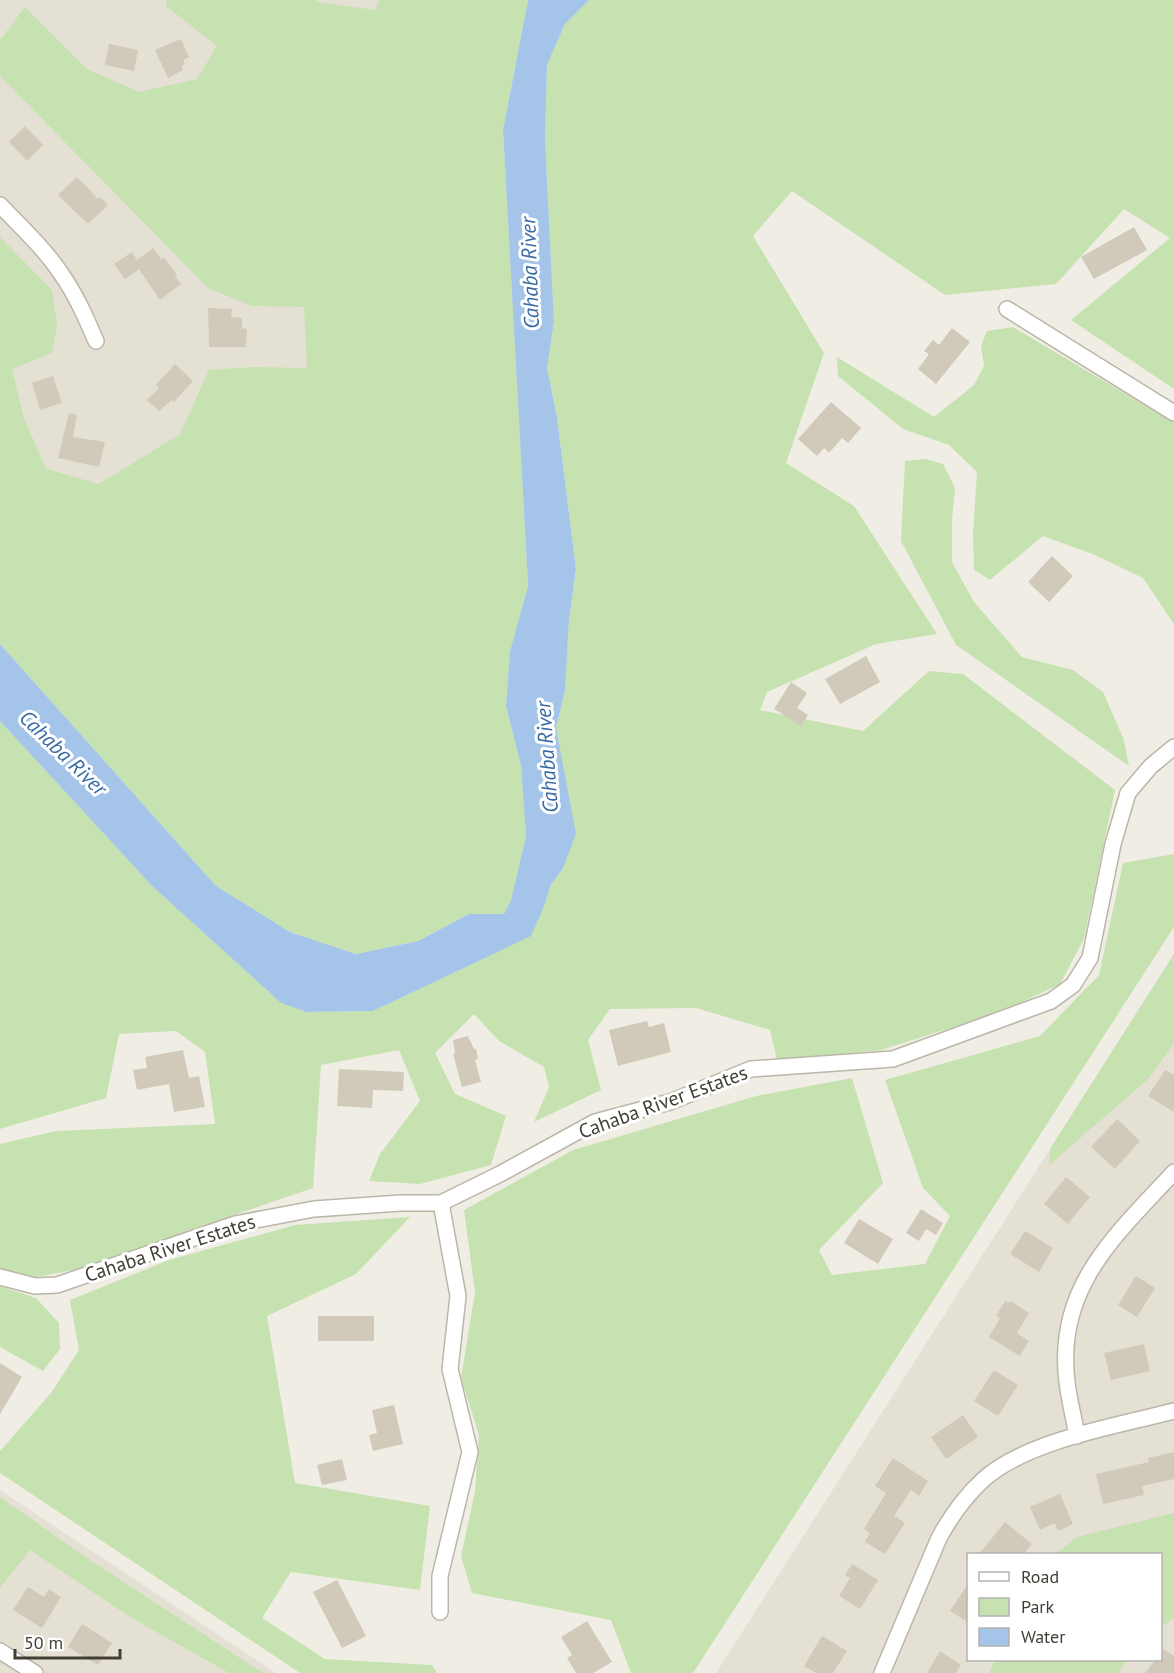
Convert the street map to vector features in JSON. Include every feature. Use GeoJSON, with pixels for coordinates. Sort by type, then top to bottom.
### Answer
{"type":"FeatureCollection","features":[{"type":"Feature","properties":{"kind":"street"},"geometry":{"type":"LineString","coordinates":[[0,205],[62,275],[78,301],[96,341]]}},
{"type":"Feature","properties":{"kind":"street"},"geometry":{"type":"LineString","coordinates":[[1006,309],[1174,413]]}},
{"type":"Feature","properties":{"kind":"street","name":"Cahaba River Estates"},"geometry":{"type":"LineString","coordinates":[[0,1277],[35,1286],[57,1285],[245,1221],[314,1209],[401,1203],[441,1203],[595,1122],[670,1102],[751,1069],[893,1059],[1051,1001],[1073,985],[1090,958],[1113,844],[1128,793],[1151,766],[1174,747]]}},
{"type":"Feature","properties":{"kind":"street"},"geometry":{"type":"LineString","coordinates":[[1077,1436],[1066,1381],[1067,1340],[1072,1310],[1082,1285],[1102,1251],[1174,1172]]}},
{"type":"Feature","properties":{"kind":"street"},"geometry":{"type":"LineString","coordinates":[[440,1612],[440,1576],[470,1452],[450,1369],[458,1296],[441,1203]]}},
{"type":"Feature","properties":{"kind":"street"},"geometry":{"type":"LineString","coordinates":[[882,1673],[939,1538],[966,1497],[984,1479],[1019,1456],[1048,1444],[1174,1411]]}},
{"type":"Feature","properties":{"kind":"street"},"geometry":{"type":"LineString","coordinates":[[0,1651],[35,1673]]}},
{"type":"Feature","properties":{"kind":"shaded area"},"geometry":{"type":"Polygon","coordinates":[[[0,0],[518,0],[379,464],[0,520],[0,0]]]}},
{"type":"Feature","properties":{"kind":"shaded area"},"geometry":{"type":"Polygon","coordinates":[[[1174,954],[1174,1673],[716,1673],[1174,954]]]}},
{"type":"Feature","properties":{"kind":"shaded area"},"geometry":{"type":"Polygon","coordinates":[[[0,1490],[276,1673],[0,1673],[0,1490]]]}},
{"type":"Feature","properties":{"kind":"green space"},"geometry":{"type":"Polygon","coordinates":[[[167,0],[317,0],[317,2],[375,10],[379,0],[528,0],[503,130],[528,586],[510,651],[506,706],[521,766],[526,836],[511,900],[504,914],[469,914],[418,941],[356,954],[290,932],[216,886],[0,644],[0,237],[52,290],[57,325],[52,353],[12,369],[24,418],[46,469],[99,484],[180,434],[209,370],[254,367],[307,368],[304,307],[252,306],[208,288],[0,76],[0,40],[25,7],[87,69],[139,92],[197,79],[217,46],[166,6],[167,0]]]}},
{"type":"Feature","properties":{"kind":"green space"},"geometry":{"type":"Polygon","coordinates":[[[589,0],[1174,0],[1174,389],[1071,320],[1170,238],[1124,209],[1056,284],[945,295],[792,191],[753,236],[824,353],[786,463],[854,506],[937,634],[876,644],[767,692],[760,710],[863,731],[929,671],[963,674],[1115,790],[1084,939],[1060,984],[1001,1012],[881,1050],[777,1060],[770,1030],[696,1008],[610,1009],[588,1040],[601,1090],[534,1122],[549,1087],[544,1067],[499,1041],[474,1014],[435,1053],[455,1094],[506,1116],[491,1165],[420,1184],[369,1181],[380,1154],[420,1101],[399,1050],[321,1065],[313,1188],[74,1270],[31,1278],[0,1269],[0,1144],[56,1131],[215,1124],[205,1052],[176,1031],[119,1034],[106,1098],[0,1129],[0,721],[152,886],[281,1003],[306,1012],[373,1011],[530,936],[551,885],[563,868],[564,778],[556,728],[565,691],[569,620],[576,569],[557,417],[547,368],[554,322],[545,139],[547,65],[565,24],[589,0]]]}},
{"type":"Feature","properties":{"kind":"green space"},"geometry":{"type":"Polygon","coordinates":[[[1013,327],[1174,423],[1174,624],[1143,578],[1095,555],[1043,536],[990,580],[974,570],[973,533],[977,472],[949,445],[903,429],[838,376],[837,357],[934,417],[974,385],[984,366],[981,346],[987,331],[1013,327]]]}},
{"type":"Feature","properties":{"kind":"green space"},"geometry":{"type":"Polygon","coordinates":[[[926,459],[943,464],[955,488],[952,562],[974,602],[1022,657],[1073,670],[1103,692],[1124,740],[1129,766],[956,645],[901,541],[905,461],[926,459]]]}},
{"type":"Feature","properties":{"kind":"green space"},"geometry":{"type":"Polygon","coordinates":[[[1174,854],[1174,927],[693,1673],[631,1673],[611,1620],[472,1593],[461,1556],[475,1492],[479,1435],[461,1378],[475,1292],[464,1210],[573,1150],[756,1096],[852,1078],[883,1183],[819,1250],[832,1275],[925,1264],[950,1216],[923,1188],[885,1080],[1040,1036],[1099,975],[1123,863],[1174,854]]]}},
{"type":"Feature","properties":{"kind":"green space"},"geometry":{"type":"Polygon","coordinates":[[[1174,954],[1174,1043],[1147,1080],[1049,1165],[1050,1149],[1174,954]]]}},
{"type":"Feature","properties":{"kind":"green space"},"geometry":{"type":"Polygon","coordinates":[[[410,1217],[356,1274],[267,1316],[295,1483],[430,1506],[420,1590],[291,1572],[262,1618],[325,1659],[432,1665],[437,1673],[300,1673],[0,1473],[0,1451],[51,1393],[79,1350],[70,1300],[169,1260],[295,1225],[410,1217]]]}},
{"type":"Feature","properties":{"kind":"green space"},"geometry":{"type":"Polygon","coordinates":[[[0,1286],[36,1298],[59,1323],[60,1349],[43,1371],[0,1347],[0,1286]]]}},
{"type":"Feature","properties":{"kind":"green space"},"geometry":{"type":"Polygon","coordinates":[[[0,1497],[84,1556],[263,1673],[229,1673],[130,1617],[30,1550],[0,1588],[0,1497]]]}},
{"type":"Feature","properties":{"kind":"green space"},"geometry":{"type":"Polygon","coordinates":[[[1174,1513],[1174,1618],[1162,1626],[1162,1553],[1057,1553],[1077,1537],[1174,1513]]]}},
{"type":"Feature","properties":{"kind":"green space"},"geometry":{"type":"Polygon","coordinates":[[[995,1661],[1125,1661],[1118,1673],[989,1673],[995,1661]]]}},
{"type":"Feature","properties":{"kind":"water","name":"Cahaba River"},"geometry":{"type":"Polygon","coordinates":[[[528,0],[589,0],[565,24],[547,65],[545,139],[554,322],[547,368],[557,417],[576,569],[569,620],[565,691],[556,728],[576,834],[563,868],[551,885],[531,936],[373,1011],[306,1012],[281,1003],[152,886],[0,721],[0,644],[216,886],[290,932],[356,954],[418,941],[469,914],[504,914],[511,900],[526,836],[521,766],[506,706],[510,651],[528,586],[503,130],[528,0]]]}},
{"type":"Feature","properties":{"kind":"building"},"geometry":{"type":"Polygon","coordinates":[[[181,39],[189,57],[183,60],[185,64],[181,66],[183,70],[168,78],[155,50],[181,39]]]}},
{"type":"Feature","properties":{"kind":"building"},"geometry":{"type":"Polygon","coordinates":[[[109,44],[138,50],[134,71],[105,65],[109,44]]]}},
{"type":"Feature","properties":{"kind":"building"},"geometry":{"type":"Polygon","coordinates":[[[25,126],[43,145],[27,161],[9,142],[25,126]]]}},
{"type":"Feature","properties":{"kind":"building"},"geometry":{"type":"Polygon","coordinates":[[[77,177],[98,199],[100,197],[108,205],[88,224],[58,195],[77,177]]]}},
{"type":"Feature","properties":{"kind":"building"},"geometry":{"type":"Polygon","coordinates":[[[1134,227],[1147,250],[1094,279],[1081,257],[1134,227]]]}},
{"type":"Feature","properties":{"kind":"building"},"geometry":{"type":"Polygon","coordinates":[[[153,248],[161,259],[164,257],[181,284],[160,300],[139,269],[125,279],[114,264],[132,252],[137,260],[153,248]]]}},
{"type":"Feature","properties":{"kind":"building"},"geometry":{"type":"Polygon","coordinates":[[[208,308],[232,309],[231,317],[242,318],[242,328],[247,329],[246,347],[209,347],[208,308]]]}},
{"type":"Feature","properties":{"kind":"building"},"geometry":{"type":"Polygon","coordinates":[[[952,328],[970,342],[936,384],[918,369],[929,354],[924,351],[933,340],[939,345],[952,328]]]}},
{"type":"Feature","properties":{"kind":"building"},"geometry":{"type":"Polygon","coordinates":[[[175,364],[193,381],[174,402],[172,400],[159,411],[147,400],[159,388],[156,385],[175,364]]]}},
{"type":"Feature","properties":{"kind":"building"},"geometry":{"type":"Polygon","coordinates":[[[53,376],[62,403],[40,410],[32,383],[53,376]]]}},
{"type":"Feature","properties":{"kind":"building"},"geometry":{"type":"Polygon","coordinates":[[[831,402],[861,428],[848,443],[842,438],[829,453],[824,448],[817,456],[798,439],[831,402]]]}},
{"type":"Feature","properties":{"kind":"building"},"geometry":{"type":"Polygon","coordinates":[[[69,413],[77,415],[73,437],[105,442],[99,467],[58,458],[69,413]]]}},
{"type":"Feature","properties":{"kind":"building"},"geometry":{"type":"Polygon","coordinates":[[[1052,556],[1073,576],[1049,602],[1028,582],[1052,556]]]}},
{"type":"Feature","properties":{"kind":"building"},"geometry":{"type":"Polygon","coordinates":[[[866,656],[880,682],[840,704],[825,679],[866,656]]]}},
{"type":"Feature","properties":{"kind":"building"},"geometry":{"type":"Polygon","coordinates":[[[791,682],[807,693],[797,708],[808,715],[801,726],[774,709],[791,682]]]}},
{"type":"Feature","properties":{"kind":"building"},"geometry":{"type":"Polygon","coordinates":[[[647,1021],[649,1027],[664,1023],[671,1052],[618,1066],[609,1030],[647,1021]]]}},
{"type":"Feature","properties":{"kind":"building"},"geometry":{"type":"Polygon","coordinates":[[[468,1036],[476,1049],[478,1059],[475,1060],[481,1082],[462,1087],[453,1054],[455,1054],[453,1040],[468,1036]]]}},
{"type":"Feature","properties":{"kind":"building"},"geometry":{"type":"Polygon","coordinates":[[[183,1050],[189,1078],[199,1076],[205,1107],[174,1112],[169,1084],[137,1090],[133,1070],[147,1068],[145,1057],[183,1050]]]}},
{"type":"Feature","properties":{"kind":"building"},"geometry":{"type":"Polygon","coordinates":[[[339,1069],[404,1072],[403,1091],[373,1090],[372,1108],[337,1106],[339,1069]]]}},
{"type":"Feature","properties":{"kind":"building"},"geometry":{"type":"Polygon","coordinates":[[[1165,1070],[1174,1075],[1174,1112],[1148,1096],[1165,1070]]]}},
{"type":"Feature","properties":{"kind":"building"},"geometry":{"type":"Polygon","coordinates":[[[1117,1119],[1140,1141],[1115,1169],[1091,1147],[1117,1119]]]}},
{"type":"Feature","properties":{"kind":"building"},"geometry":{"type":"Polygon","coordinates":[[[1066,1177],[1090,1197],[1068,1224],[1044,1204],[1066,1177]]]}},
{"type":"Feature","properties":{"kind":"building"},"geometry":{"type":"Polygon","coordinates":[[[921,1209],[943,1223],[936,1235],[926,1229],[919,1241],[906,1233],[921,1209]]]}},
{"type":"Feature","properties":{"kind":"building"},"geometry":{"type":"Polygon","coordinates":[[[859,1219],[893,1239],[878,1264],[844,1243],[859,1219]]]}},
{"type":"Feature","properties":{"kind":"building"},"geometry":{"type":"Polygon","coordinates":[[[1025,1231],[1053,1248],[1039,1272],[1010,1254],[1025,1231]]]}},
{"type":"Feature","properties":{"kind":"building"},"geometry":{"type":"Polygon","coordinates":[[[1136,1276],[1155,1288],[1137,1317],[1118,1305],[1136,1276]]]}},
{"type":"Feature","properties":{"kind":"building"},"geometry":{"type":"Polygon","coordinates":[[[1005,1301],[1009,1303],[1010,1301],[1029,1313],[1017,1333],[1029,1341],[1020,1356],[989,1337],[1000,1318],[996,1316],[1005,1301]]]}},
{"type":"Feature","properties":{"kind":"building"},"geometry":{"type":"Polygon","coordinates":[[[318,1316],[374,1316],[374,1341],[318,1341],[318,1316]]]}},
{"type":"Feature","properties":{"kind":"building"},"geometry":{"type":"Polygon","coordinates":[[[1144,1344],[1150,1371],[1111,1380],[1104,1353],[1144,1344]]]}},
{"type":"Feature","properties":{"kind":"building"},"geometry":{"type":"Polygon","coordinates":[[[0,1363],[22,1377],[0,1414],[0,1363]]]}},
{"type":"Feature","properties":{"kind":"building"},"geometry":{"type":"Polygon","coordinates":[[[994,1370],[1018,1385],[998,1416],[974,1401],[994,1370]]]}},
{"type":"Feature","properties":{"kind":"building"},"geometry":{"type":"Polygon","coordinates":[[[394,1405],[403,1444],[373,1451],[369,1435],[377,1433],[372,1410],[394,1405]]]}},
{"type":"Feature","properties":{"kind":"building"},"geometry":{"type":"Polygon","coordinates":[[[963,1415],[978,1437],[946,1459],[931,1437],[963,1415]]]}},
{"type":"Feature","properties":{"kind":"building"},"geometry":{"type":"Polygon","coordinates":[[[1174,1452],[1174,1479],[1142,1486],[1144,1495],[1103,1504],[1096,1474],[1149,1462],[1148,1458],[1174,1452]]]}},
{"type":"Feature","properties":{"kind":"building"},"geometry":{"type":"Polygon","coordinates":[[[893,1458],[928,1481],[919,1496],[911,1490],[894,1516],[905,1523],[885,1554],[865,1542],[870,1533],[864,1529],[886,1493],[875,1486],[893,1458]]]}},
{"type":"Feature","properties":{"kind":"building"},"geometry":{"type":"Polygon","coordinates":[[[342,1459],[347,1480],[322,1485],[317,1465],[342,1459]]]}},
{"type":"Feature","properties":{"kind":"building"},"geometry":{"type":"Polygon","coordinates":[[[1060,1494],[1073,1524],[1058,1531],[1055,1523],[1040,1530],[1030,1507],[1060,1494]]]}},
{"type":"Feature","properties":{"kind":"building"},"geometry":{"type":"Polygon","coordinates":[[[1005,1522],[1032,1544],[1025,1553],[980,1553],[1005,1522]]]}},
{"type":"Feature","properties":{"kind":"building"},"geometry":{"type":"Polygon","coordinates":[[[852,1564],[878,1580],[860,1609],[839,1596],[850,1578],[845,1575],[852,1564]]]}},
{"type":"Feature","properties":{"kind":"building"},"geometry":{"type":"Polygon","coordinates":[[[337,1580],[366,1636],[342,1648],[313,1592],[337,1580]]]}},
{"type":"Feature","properties":{"kind":"building"},"geometry":{"type":"Polygon","coordinates":[[[967,1585],[967,1622],[950,1611],[967,1585]]]}},
{"type":"Feature","properties":{"kind":"building"},"geometry":{"type":"Polygon","coordinates":[[[28,1587],[44,1597],[49,1589],[61,1597],[42,1628],[13,1610],[28,1587]]]}},
{"type":"Feature","properties":{"kind":"building"},"geometry":{"type":"Polygon","coordinates":[[[587,1621],[612,1662],[593,1673],[576,1673],[567,1658],[572,1655],[561,1637],[587,1621]]]}},
{"type":"Feature","properties":{"kind":"building"},"geometry":{"type":"Polygon","coordinates":[[[82,1624],[112,1643],[98,1665],[68,1647],[82,1624]]]}},
{"type":"Feature","properties":{"kind":"building"},"geometry":{"type":"Polygon","coordinates":[[[822,1636],[847,1651],[833,1673],[816,1673],[804,1666],[822,1636]]]}},
{"type":"Feature","properties":{"kind":"building"},"geometry":{"type":"Polygon","coordinates":[[[1164,1649],[1174,1656],[1174,1673],[1145,1673],[1154,1661],[1162,1661],[1164,1649]]]}},
{"type":"Feature","properties":{"kind":"building"},"geometry":{"type":"Polygon","coordinates":[[[940,1651],[961,1665],[956,1673],[927,1673],[940,1651]]]}}]}
